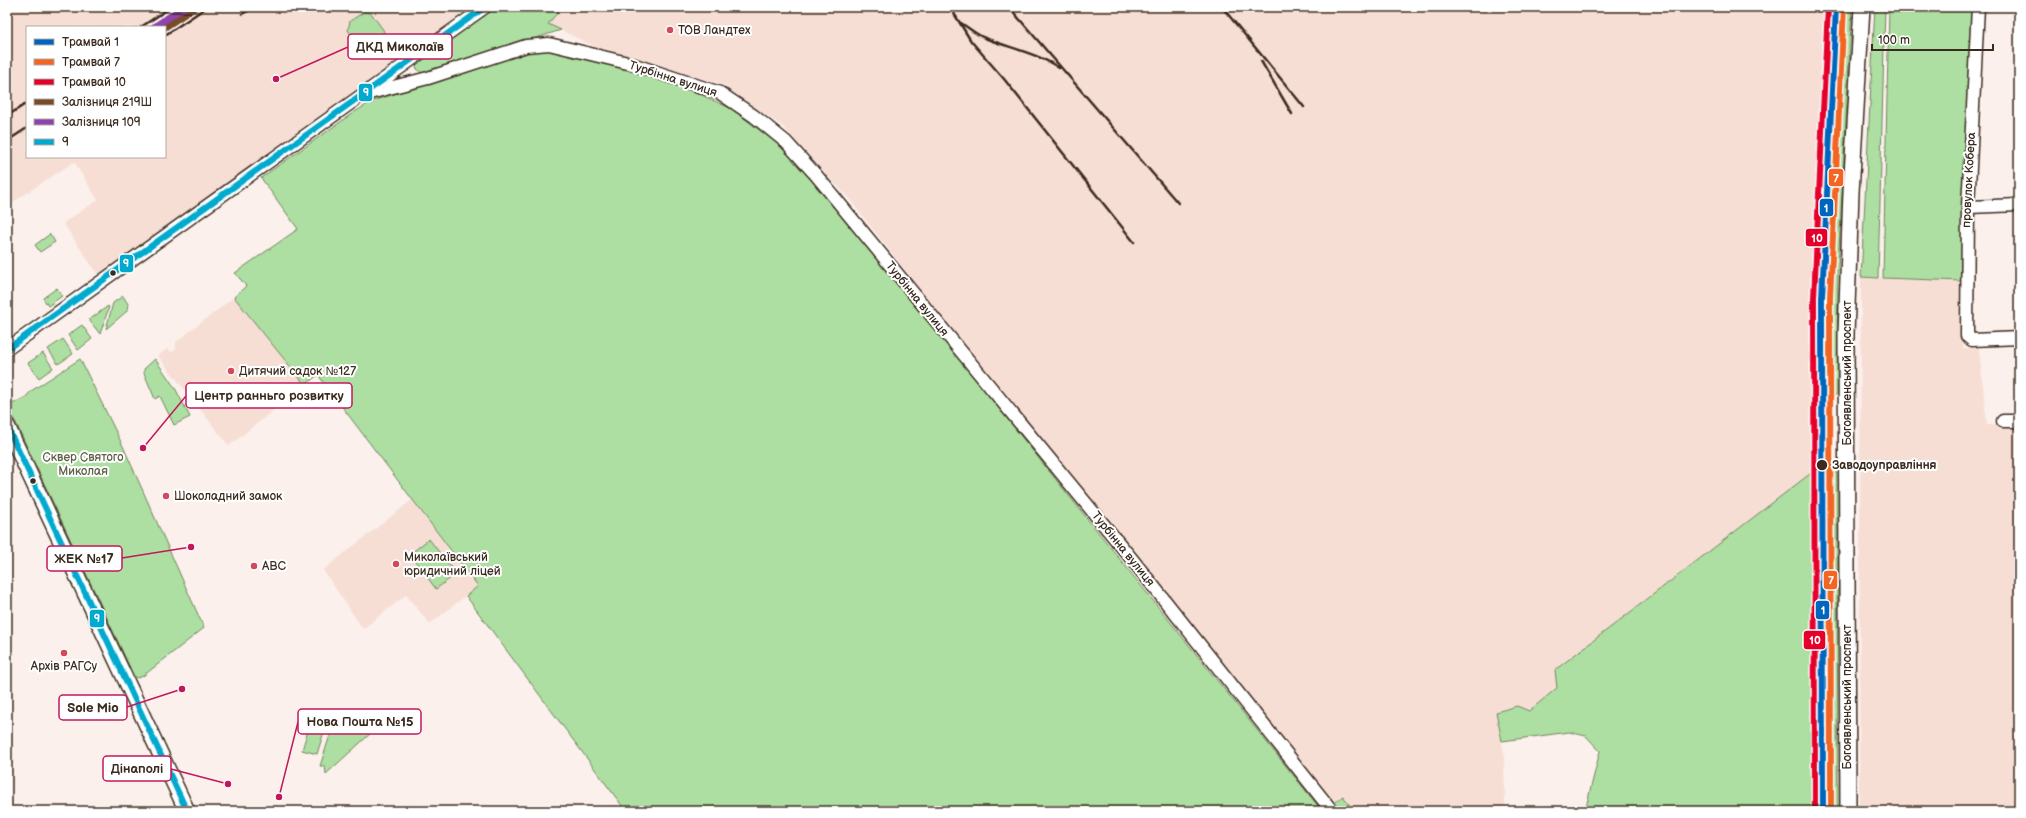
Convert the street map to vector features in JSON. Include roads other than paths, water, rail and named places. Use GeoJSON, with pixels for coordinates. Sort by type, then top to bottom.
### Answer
{"type":"FeatureCollection","features":[{"type":"Feature","properties":{"kind":"main road","name":"Богоявленський проспект"},"geometry":{"type":"LineString","coordinates":[[1848,811],[1846,335],[1851,200],[1862,7]]}},
{"type":"Feature","properties":{"kind":"main road"},"geometry":{"type":"LineString","coordinates":[[7,426],[187,811]]}},
{"type":"Feature","properties":{"kind":"street"},"geometry":{"type":"LineString","coordinates":[[7,349],[485,7]]}},
{"type":"Feature","properties":{"kind":"street","name":"провулок Кобера"},"geometry":{"type":"LineString","coordinates":[[1978,7],[1968,208],[1967,336],[1969,340],[2019,338]]}},
{"type":"Feature","properties":{"kind":"street","name":"Турбінна вулиця"},"geometry":{"type":"LineString","coordinates":[[362,95],[428,78],[526,46],[549,44],[632,64],[720,93],[754,116],[786,142],[820,181],[1131,558],[1332,811]]}},
{"type":"Feature","properties":{"kind":"street"},"geometry":{"type":"LineString","coordinates":[[1968,208],[2019,205]]}},
{"type":"Feature","properties":{"kind":"street"},"geometry":{"type":"LineString","coordinates":[[2003,421],[2019,421]]}},
{"type":"Feature","properties":{"kind":"railway"},"geometry":{"type":"LineString","coordinates":[[142,26],[171,7]]}},
{"type":"Feature","properties":{"kind":"railway"},"geometry":{"type":"LineString","coordinates":[[166,34],[207,7]]}},
{"type":"Feature","properties":{"kind":"railway"},"geometry":{"type":"LineString","coordinates":[[242,14],[256,7]]}},
{"type":"Feature","properties":{"kind":"railway"},"geometry":{"type":"LineString","coordinates":[[950,7],[971,41],[1004,79],[1134,242]]}},
{"type":"Feature","properties":{"kind":"railway"},"geometry":{"type":"LineString","coordinates":[[1009,7],[1178,203]]}},
{"type":"Feature","properties":{"kind":"railway"},"geometry":{"type":"LineString","coordinates":[[1222,7],[1304,107]]}},
{"type":"Feature","properties":{"kind":"railway"},"geometry":{"type":"LineString","coordinates":[[961,23],[982,37],[1042,58],[1059,68]]}},
{"type":"Feature","properties":{"kind":"railway"},"geometry":{"type":"LineString","coordinates":[[1261,61],[1292,114]]}},
{"type":"Feature","properties":{"kind":"railway"},"geometry":{"type":"LineString","coordinates":[[7,116],[26,104]]}},
{"type":"Feature","properties":{"kind":"railway"},"geometry":{"type":"LineString","coordinates":[[7,141],[26,129]]}},
{"type":"Feature","properties":{"kind":"tram line","name":"10"},"geometry":{"type":"LineString","coordinates":[[1815,811],[1814,298],[1828,7]]}},
{"type":"Feature","properties":{"kind":"tram line","name":"1"},"geometry":{"type":"LineString","coordinates":[[1823,811],[1822,298],[1836,7]]}},
{"type":"Feature","properties":{"kind":"tram line","name":"7"},"geometry":{"type":"LineString","coordinates":[[1831,811],[1830,298],[1844,7]]}},
{"type":"Feature","properties":{"kind":"rail line","name":"109"},"geometry":{"type":"LineString","coordinates":[[156,26],[184,7]]}},
{"type":"Feature","properties":{"kind":"rail line","name":"219Ш"},"geometry":{"type":"LineString","coordinates":[[166,26],[195,7]]}},
{"type":"Feature","properties":{"kind":"place","name":"ТОВ Ландтех"},"geometry":{"type":"Point","coordinates":[670,30]}},
{"type":"Feature","properties":{"kind":"place","name":"ДКД Миколаїв"},"geometry":{"type":"Point","coordinates":[276,79]}},
{"type":"Feature","properties":{"kind":"place","name":"Дитячий садок №127"},"geometry":{"type":"Point","coordinates":[231,371]}},
{"type":"Feature","properties":{"kind":"place","name":"Центр ранньго розвитку"},"geometry":{"type":"Point","coordinates":[143,448]}},
{"type":"Feature","properties":{"kind":"place","name":"Заводоуправління"},"geometry":{"type":"Point","coordinates":[1822,465]}},
{"type":"Feature","properties":{"kind":"place","name":"Шоколадний замок"},"geometry":{"type":"Point","coordinates":[166,496]}},
{"type":"Feature","properties":{"kind":"place","name":"ЖЕК №17"},"geometry":{"type":"Point","coordinates":[191,547]}},
{"type":"Feature","properties":{"kind":"place","name":"Миколаївський юридичний ліцей"},"geometry":{"type":"Point","coordinates":[396,564]}},
{"type":"Feature","properties":{"kind":"place","name":"ABC"},"geometry":{"type":"Point","coordinates":[254,566]}},
{"type":"Feature","properties":{"kind":"place","name":"Архів РАГСу"},"geometry":{"type":"Point","coordinates":[64,653]}},
{"type":"Feature","properties":{"kind":"place","name":"Sole Mio"},"geometry":{"type":"Point","coordinates":[182,689]}},
{"type":"Feature","properties":{"kind":"place","name":"Дінаполі"},"geometry":{"type":"Point","coordinates":[228,784]}},
{"type":"Feature","properties":{"kind":"place","name":"Нова Пошта №15"},"geometry":{"type":"Point","coordinates":[279,797]}},
{"type":"Feature","properties":{"kind":"park label","name":"Сквер Святого Миколая"},"geometry":{"type":"Point","coordinates":[83,464]}}]}
